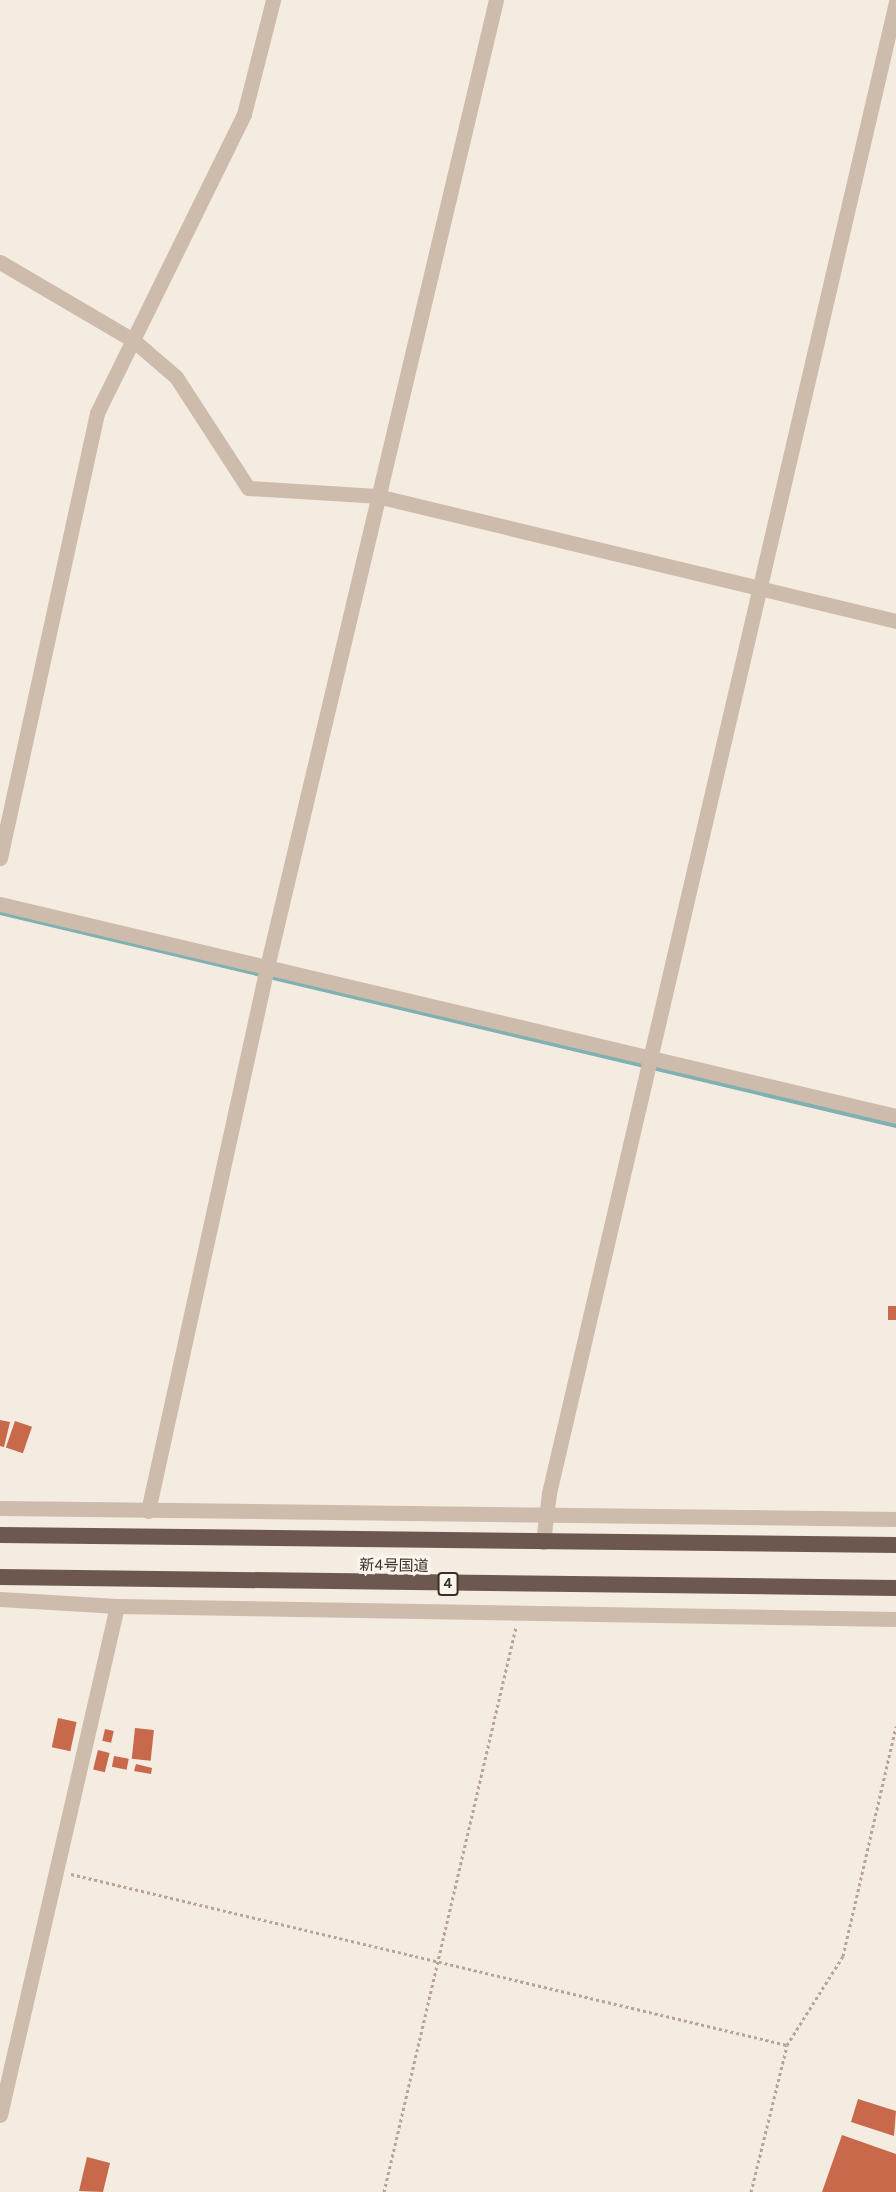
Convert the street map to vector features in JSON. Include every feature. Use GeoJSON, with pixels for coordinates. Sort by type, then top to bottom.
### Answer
{"type":"FeatureCollection","features":[{"type":"Feature","properties":{"kind":"highway","name":"新4号国道"},"geometry":{"type":"LineString","coordinates":[[0,1535],[896,1545]]}},
{"type":"Feature","properties":{"kind":"highway","name":"新4号国道"},"geometry":{"type":"LineString","coordinates":[[0,1577],[896,1588]]}},
{"type":"Feature","properties":{"kind":"street"},"geometry":{"type":"LineString","coordinates":[[0,858],[98,413],[244,114],[273,0]]}},
{"type":"Feature","properties":{"kind":"street"},"geometry":{"type":"LineString","coordinates":[[148,1511],[267,967],[376,495],[496,0]]}},
{"type":"Feature","properties":{"kind":"street"},"geometry":{"type":"LineString","coordinates":[[543,1542],[544,1516],[896,2]]}},
{"type":"Feature","properties":{"kind":"street"},"geometry":{"type":"LineString","coordinates":[[0,262],[133,340],[185,388],[248,488],[376,495],[896,621]]}},
{"type":"Feature","properties":{"kind":"street"},"geometry":{"type":"LineString","coordinates":[[0,904],[896,1116]]}},
{"type":"Feature","properties":{"kind":"street"},"geometry":{"type":"LineString","coordinates":[[0,1508],[896,1519]]}},
{"type":"Feature","properties":{"kind":"street"},"geometry":{"type":"LineString","coordinates":[[0,1599],[117,1606],[896,1619]]}},
{"type":"Feature","properties":{"kind":"street"},"geometry":{"type":"LineString","coordinates":[[0,2115],[117,1606]]}},
{"type":"Feature","properties":{"kind":"path"},"geometry":{"type":"LineString","coordinates":[[384,2192],[520,1611]]}},
{"type":"Feature","properties":{"kind":"path"},"geometry":{"type":"LineString","coordinates":[[751,2192],[787,2044],[843,1956],[896,1726]]}},
{"type":"Feature","properties":{"kind":"path"},"geometry":{"type":"LineString","coordinates":[[56,1870],[437,1958],[787,2044]]}},
{"type":"Feature","properties":{"kind":"building"},"geometry":{"type":"Polygon","coordinates":[[[888,1306],[896,1306],[896,1320],[888,1320],[888,1306]]]}},
{"type":"Feature","properties":{"kind":"building"},"geometry":{"type":"Polygon","coordinates":[[[0,1420],[10,1422],[4,1447],[0,1446],[0,1420]]]}},
{"type":"Feature","properties":{"kind":"building"},"geometry":{"type":"Polygon","coordinates":[[[15,1421],[32,1427],[23,1453],[6,1447],[15,1421]]]}},
{"type":"Feature","properties":{"kind":"building"},"geometry":{"type":"Polygon","coordinates":[[[58,1718],[77,1722],[70,1751],[52,1747],[58,1718]]]}},
{"type":"Feature","properties":{"kind":"building"},"geometry":{"type":"Polygon","coordinates":[[[135,1728],[154,1730],[151,1761],[132,1759],[135,1728]]]}},
{"type":"Feature","properties":{"kind":"building"},"geometry":{"type":"Polygon","coordinates":[[[105,1729],[114,1731],[111,1743],[102,1741],[105,1729]]]}},
{"type":"Feature","properties":{"kind":"building"},"geometry":{"type":"Polygon","coordinates":[[[98,1750],[110,1753],[105,1772],[93,1769],[98,1750]]]}},
{"type":"Feature","properties":{"kind":"building"},"geometry":{"type":"Polygon","coordinates":[[[114,1756],[129,1759],[127,1770],[112,1767],[114,1756]]]}},
{"type":"Feature","properties":{"kind":"building"},"geometry":{"type":"Polygon","coordinates":[[[136,1764],[152,1768],[151,1774],[134,1771],[136,1764]]]}},
{"type":"Feature","properties":{"kind":"building"},"geometry":{"type":"Polygon","coordinates":[[[858,2099],[896,2111],[894,2136],[851,2122],[858,2099]]]}},
{"type":"Feature","properties":{"kind":"building"},"geometry":{"type":"Polygon","coordinates":[[[842,2135],[896,2154],[896,2192],[822,2192],[842,2135]]]}},
{"type":"Feature","properties":{"kind":"building"},"geometry":{"type":"Polygon","coordinates":[[[87,2157],[110,2163],[103,2192],[79,2191],[87,2157]]]}},
{"type":"Feature","properties":{"kind":"waterway"},"geometry":{"type":"LineString","coordinates":[[0,912],[896,1125]]}}]}
